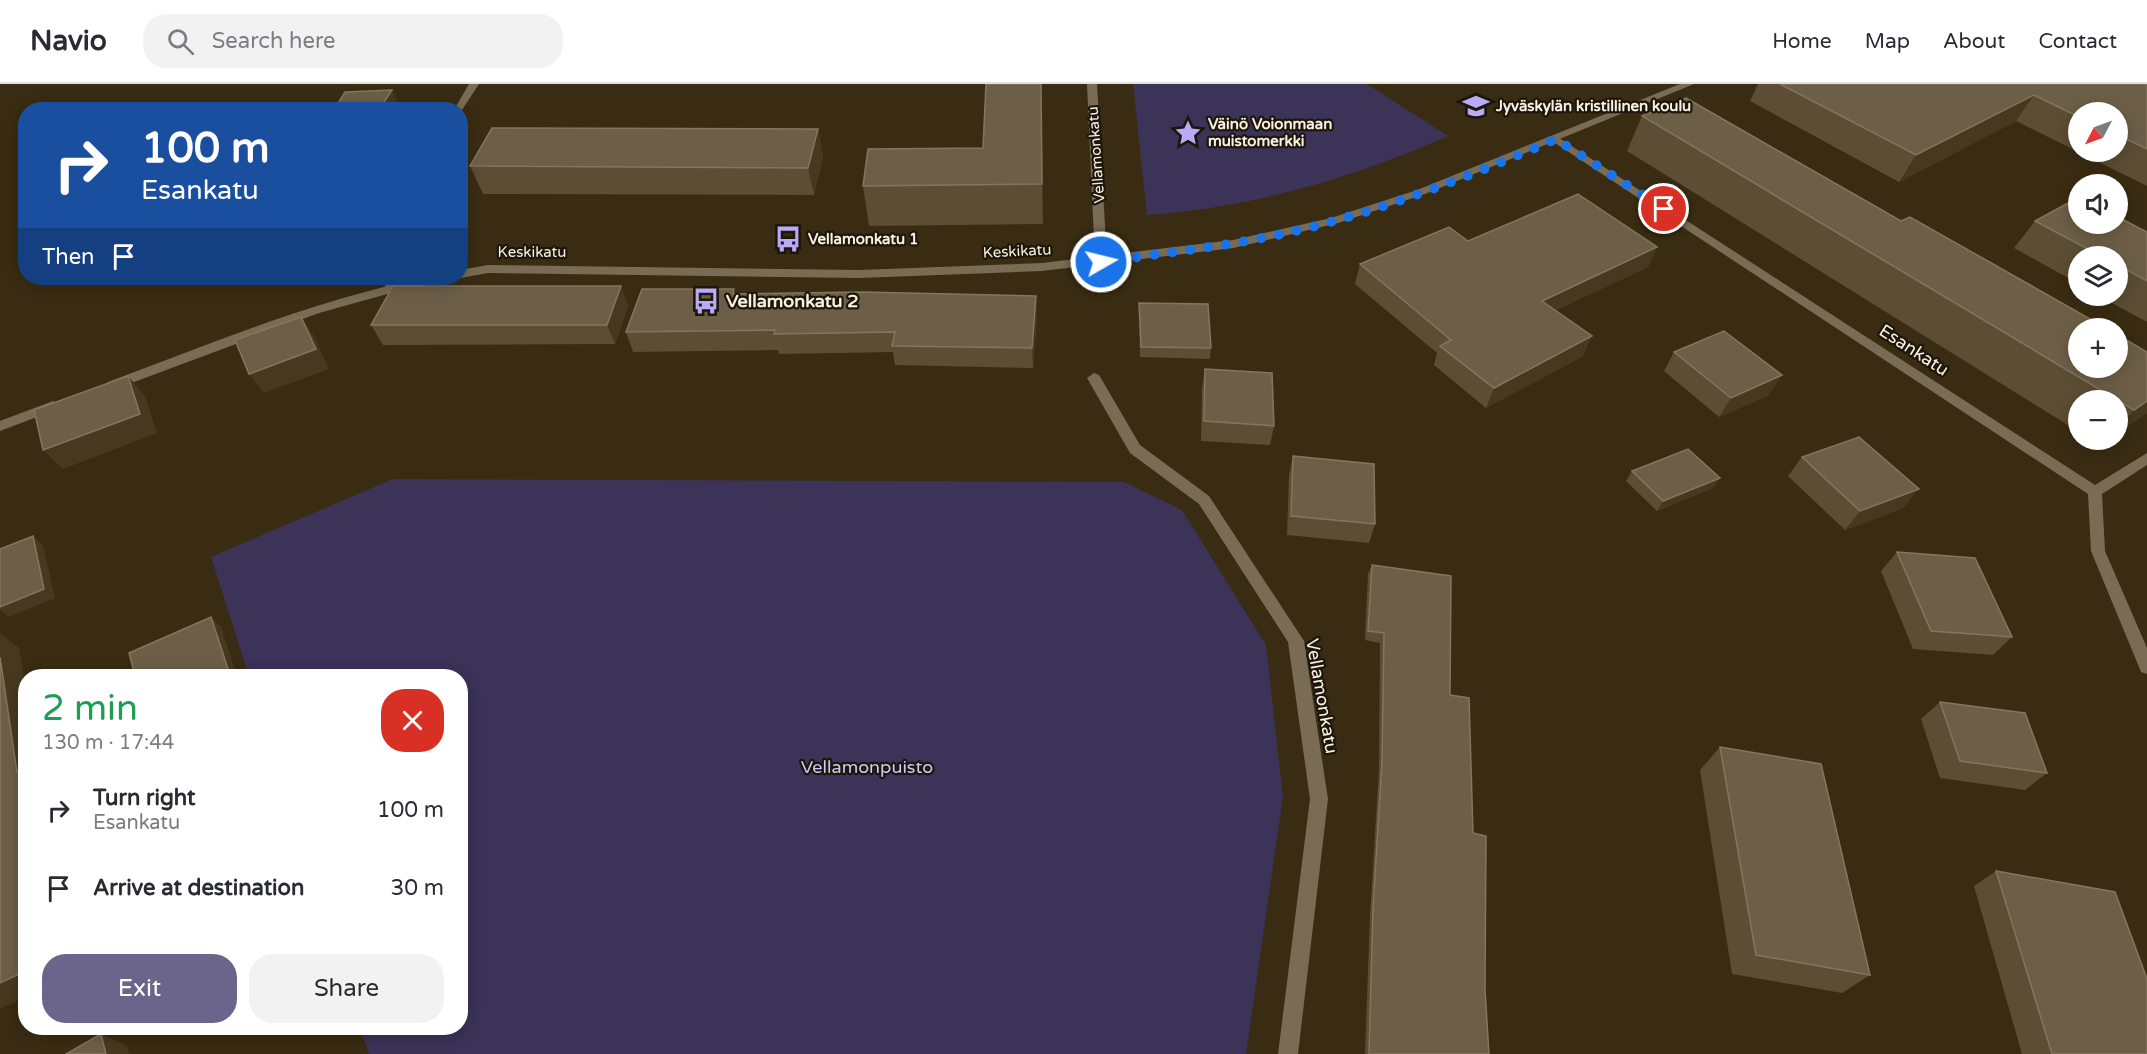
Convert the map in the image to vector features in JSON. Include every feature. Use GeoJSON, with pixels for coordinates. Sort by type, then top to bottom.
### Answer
{"type":"FeatureCollection","features":[{"type":"Feature","properties":{"kind":"street"},"geometry":{"type":"LineString","coordinates":[[464,102],[474,84]]}},
{"type":"Feature","properties":{"kind":"street","name":"Vellamonkatu"},"geometry":{"type":"LineString","coordinates":[[1092,84],[1101,262]]}},
{"type":"Feature","properties":{"kind":"street","name":"Keskikatu"},"geometry":{"type":"LineString","coordinates":[[468,273],[500,269],[860,274],[1042,267],[1101,262],[1233,244],[1334,221],[1421,192],[1689,84]]}},
{"type":"Feature","properties":{"kind":"street","name":"Esankatu"},"geometry":{"type":"LineString","coordinates":[[1556,139],[2095,492]]}},
{"type":"Feature","properties":{"kind":"street"},"geometry":{"type":"LineString","coordinates":[[98,390],[381,285]]}},
{"type":"Feature","properties":{"kind":"street","name":"Vellamonkatu"},"geometry":{"type":"LineString","coordinates":[[1094,378],[1135,449],[1204,500],[1296,641],[1319,799],[1288,1054]]}},
{"type":"Feature","properties":{"kind":"street"},"geometry":{"type":"LineString","coordinates":[[0,426],[65,402]]}},
{"type":"Feature","properties":{"kind":"street"},"geometry":{"type":"LineString","coordinates":[[2147,458],[2095,492],[2098,551],[2147,667]]}},
{"type":"Feature","properties":{"kind":"green space"},"geometry":{"type":"Polygon","coordinates":[[[1133,84],[1367,84],[1448,136],[1375,165],[1301,189],[1225,205],[1147,215],[1133,84]]]}},
{"type":"Feature","properties":{"kind":"green space","name":"Vellamonpuisto"},"geometry":{"type":"Polygon","coordinates":[[[393,479],[1124,482],[1182,510],[1266,645],[1283,797],[1246,1054],[369,1054],[362,1035],[468,1035],[468,669],[247,669],[211,557],[393,479]]]}},
{"type":"Feature","properties":{"kind":"building"},"geometry":{"type":"Polygon","coordinates":[[[986,84],[1041,84],[1042,184],[863,186],[868,149],[983,148],[986,84]]]}},
{"type":"Feature","properties":{"kind":"building"},"geometry":{"type":"Polygon","coordinates":[[[1780,84],[2147,84],[2147,149],[2128,140],[2128,102],[2068,102],[2068,112],[2034,95],[1916,155],[1780,84]]]}},
{"type":"Feature","properties":{"kind":"building"},"geometry":{"type":"Polygon","coordinates":[[[392,90],[384,102],[339,102],[345,92],[392,90]]]}},
{"type":"Feature","properties":{"kind":"building"},"geometry":{"type":"Polygon","coordinates":[[[1686,98],[1901,221],[1910,217],[2088,318],[2068,318],[2068,371],[1642,116],[1686,98]]]}},
{"type":"Feature","properties":{"kind":"building"},"geometry":{"type":"Polygon","coordinates":[[[492,128],[818,129],[808,168],[470,166],[492,128]]]}},
{"type":"Feature","properties":{"kind":"building"},"geometry":{"type":"Polygon","coordinates":[[[1578,194],[1657,247],[1542,301],[1592,336],[1494,388],[1440,346],[1451,340],[1360,264],[1449,227],[1468,241],[1578,194]]]}},
{"type":"Feature","properties":{"kind":"building"},"geometry":{"type":"Polygon","coordinates":[[[2068,203],[2068,234],[2128,234],[2128,222],[2147,232],[2147,281],[2128,271],[2128,246],[2082,246],[2035,221],[2068,203]]]}},
{"type":"Feature","properties":{"kind":"building"},"geometry":{"type":"Polygon","coordinates":[[[393,286],[621,286],[607,325],[371,325],[393,286]]]}},
{"type":"Feature","properties":{"kind":"building"},"geometry":{"type":"Polygon","coordinates":[[[642,289],[734,289],[733,294],[862,292],[1036,296],[1032,348],[892,346],[895,332],[774,334],[775,330],[626,332],[642,289]]]}},
{"type":"Feature","properties":{"kind":"building"},"geometry":{"type":"Polygon","coordinates":[[[1139,303],[1208,304],[1211,348],[1141,347],[1139,303]]]}},
{"type":"Feature","properties":{"kind":"building"},"geometry":{"type":"Polygon","coordinates":[[[301,317],[316,349],[249,374],[235,340],[301,317]]]}},
{"type":"Feature","properties":{"kind":"building"},"geometry":{"type":"Polygon","coordinates":[[[1724,331],[1782,375],[1731,398],[1674,352],[1724,331]]]}},
{"type":"Feature","properties":{"kind":"building"},"geometry":{"type":"Polygon","coordinates":[[[2128,341],[2147,352],[2147,401],[2134,410],[2128,406],[2128,390],[2101,390],[2080,378],[2128,378],[2128,341]]]}},
{"type":"Feature","properties":{"kind":"building"},"geometry":{"type":"Polygon","coordinates":[[[1205,369],[1272,373],[1274,426],[1204,421],[1205,369]]]}},
{"type":"Feature","properties":{"kind":"building"},"geometry":{"type":"Polygon","coordinates":[[[128,376],[140,414],[43,450],[34,410],[128,376]]]}},
{"type":"Feature","properties":{"kind":"building"},"geometry":{"type":"Polygon","coordinates":[[[1859,437],[1919,489],[1860,511],[1802,457],[1859,437]]]}},
{"type":"Feature","properties":{"kind":"building"},"geometry":{"type":"Polygon","coordinates":[[[1688,449],[1720,478],[1663,501],[1632,471],[1688,449]]]}},
{"type":"Feature","properties":{"kind":"building"},"geometry":{"type":"Polygon","coordinates":[[[1293,456],[1374,464],[1375,524],[1291,516],[1293,456]]]}},
{"type":"Feature","properties":{"kind":"building"},"geometry":{"type":"Polygon","coordinates":[[[33,536],[44,589],[0,607],[0,549],[33,536]]]}},
{"type":"Feature","properties":{"kind":"building"},"geometry":{"type":"Polygon","coordinates":[[[1897,552],[1975,558],[2012,637],[1931,631],[1897,552]]]}},
{"type":"Feature","properties":{"kind":"building"},"geometry":{"type":"Polygon","coordinates":[[[1372,565],[1451,576],[1450,695],[1469,698],[1473,833],[1486,836],[1485,990],[1489,1054],[1369,1054],[1373,908],[1382,761],[1384,633],[1368,631],[1372,565]]]}},
{"type":"Feature","properties":{"kind":"building"},"geometry":{"type":"Polygon","coordinates":[[[211,617],[228,669],[133,669],[129,653],[211,617]]]}},
{"type":"Feature","properties":{"kind":"building"},"geometry":{"type":"Polygon","coordinates":[[[0,657],[18,772],[18,975],[0,983],[0,657]]]}},
{"type":"Feature","properties":{"kind":"building"},"geometry":{"type":"Polygon","coordinates":[[[1940,702],[2025,713],[2047,773],[1960,761],[1940,702]]]}},
{"type":"Feature","properties":{"kind":"building"},"geometry":{"type":"Polygon","coordinates":[[[1720,747],[1821,764],[1870,975],[1756,955],[1720,747]]]}},
{"type":"Feature","properties":{"kind":"building"},"geometry":{"type":"Polygon","coordinates":[[[1996,871],[2115,892],[2147,979],[2147,1054],[2052,1054],[1996,871]]]}},
{"type":"Feature","properties":{"kind":"building"},"geometry":{"type":"Polygon","coordinates":[[[99,1035],[101,1035],[106,1054],[66,1054],[99,1035]]]}},
{"type":"Feature","properties":{"kind":"place","name":"Jyväskylän kristillinen koulu"},"geometry":{"type":"Point","coordinates":[1476,106]}},
{"type":"Feature","properties":{"kind":"place","name":"Väinö Voionmaan muistomerkki"},"geometry":{"type":"Point","coordinates":[1188,133]}},
{"type":"Feature","properties":{"kind":"place","name":"Vellamonkatu 1"},"geometry":{"type":"Point","coordinates":[788,239]}},
{"type":"Feature","properties":{"kind":"place","name":"Vellamonkatu 2"},"geometry":{"type":"Point","coordinates":[706,301]}},
{"type":"Feature","properties":{"kind":"route"},"geometry":{"type":"LineString","coordinates":[[1101,262],[1233,244],[1334,221],[1421,192],[1556,139],[1664,209]]}}]}
